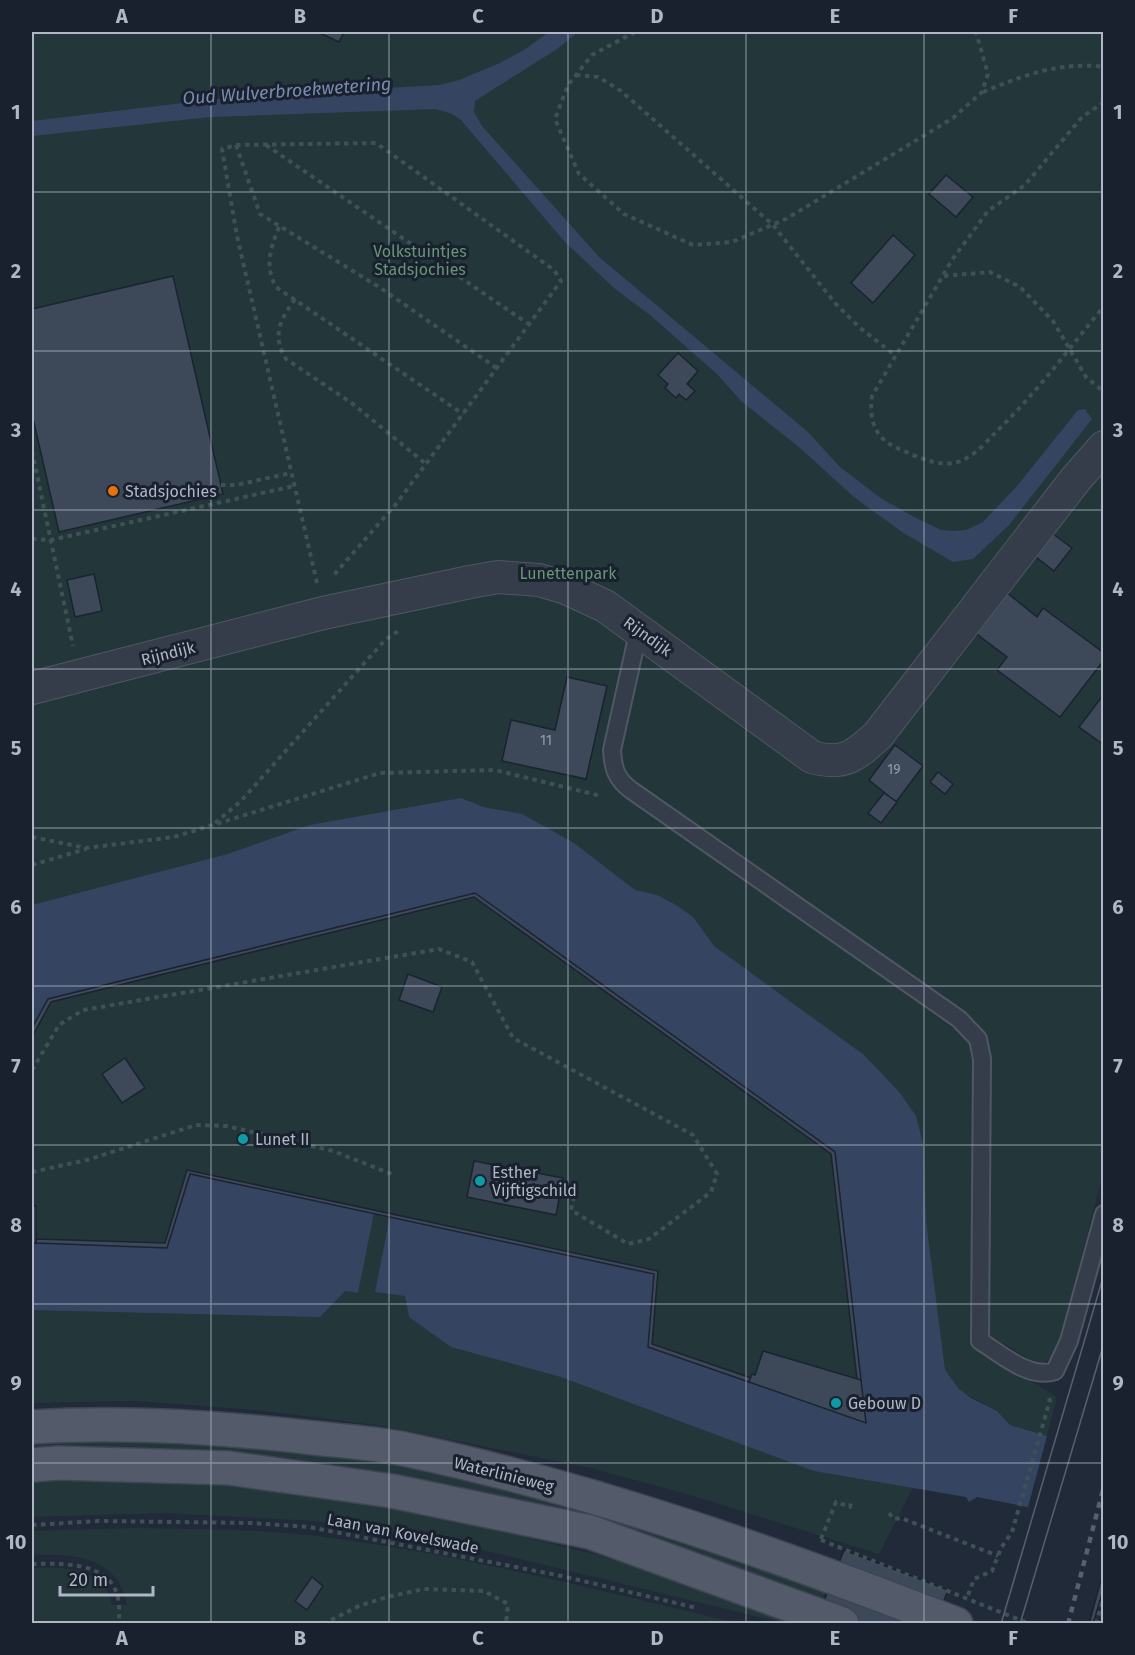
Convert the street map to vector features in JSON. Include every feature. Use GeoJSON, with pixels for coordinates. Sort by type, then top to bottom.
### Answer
{"type":"FeatureCollection","features":[{"type":"Feature","properties":{"kind":"main road","name":"Waterlinieweg"},"geometry":{"type":"LineString","coordinates":[[32,1426],[223,1427],[402,1448],[598,1497],[832,1576],[966,1613]]}},
{"type":"Feature","properties":{"kind":"main road"},"geometry":{"type":"LineString","coordinates":[[32,1465],[58,1463],[229,1468],[392,1491],[590,1532],[830,1619]]}},
{"type":"Feature","properties":{"kind":"street","name":"Rijndijk"},"geometry":{"type":"LineString","coordinates":[[32,688],[80,676],[321,602],[498,577],[539,580],[566,588],[605,606],[812,757],[829,762],[846,759],[860,752],[878,735],[1075,480],[1104,447]]}},
{"type":"Feature","properties":{"kind":"lane"},"geometry":{"type":"LineString","coordinates":[[639,629],[612,750],[615,771],[631,790],[958,1019],[978,1039],[982,1059],[980,1341],[1027,1369],[1044,1375],[1055,1371],[1070,1341],[1104,1214]]}},
{"type":"Feature","properties":{"kind":"path"},"geometry":{"type":"LineString","coordinates":[[635,32],[592,55],[568,85],[555,119],[579,174],[624,214],[693,245],[732,242],[773,225],[953,118],[982,92],[1037,70],[1086,64],[1104,67]]}},
{"type":"Feature","properties":{"kind":"path"},"geometry":{"type":"LineString","coordinates":[[976,32],[988,74],[982,92]]}},
{"type":"Feature","properties":{"kind":"path"},"geometry":{"type":"LineString","coordinates":[[576,75],[598,77],[621,91],[773,225],[834,303],[859,327],[896,356]]}},
{"type":"Feature","properties":{"kind":"path"},"geometry":{"type":"LineString","coordinates":[[1104,102],[1082,117],[1025,185],[988,211],[943,276],[872,396],[870,412],[874,429],[891,445],[932,462],[958,462],[975,453],[1032,397],[1104,306]]}},
{"type":"Feature","properties":{"kind":"path"},"geometry":{"type":"LineString","coordinates":[[369,141],[394,153],[407,166],[554,270],[561,285],[361,546],[321,602],[237,236],[222,149],[236,145],[369,141]]}},
{"type":"Feature","properties":{"kind":"path"},"geometry":{"type":"LineString","coordinates":[[264,144],[530,325]]}},
{"type":"Feature","properties":{"kind":"path"},"geometry":{"type":"LineString","coordinates":[[236,145],[260,214],[379,287],[498,369]]}},
{"type":"Feature","properties":{"kind":"path"},"geometry":{"type":"LineString","coordinates":[[279,226],[270,249],[269,270],[276,287],[303,303],[463,414]]}},
{"type":"Feature","properties":{"kind":"path"},"geometry":{"type":"LineString","coordinates":[[943,276],[990,272],[1020,288],[1053,321],[1086,376],[1104,392]]}},
{"type":"Feature","properties":{"kind":"path"},"geometry":{"type":"LineString","coordinates":[[295,299],[279,322],[280,349],[286,358],[353,404],[426,464]]}},
{"type":"Feature","properties":{"kind":"path"},"geometry":{"type":"LineString","coordinates":[[32,451],[80,676]]}},
{"type":"Feature","properties":{"kind":"path"},"geometry":{"type":"LineString","coordinates":[[220,485],[291,473]]}},
{"type":"Feature","properties":{"kind":"path"},"geometry":{"type":"LineString","coordinates":[[32,539],[51,540],[294,486]]}},
{"type":"Feature","properties":{"kind":"path"},"geometry":{"type":"LineString","coordinates":[[211,826],[240,802],[385,640],[404,627]]}},
{"type":"Feature","properties":{"kind":"path"},"geometry":{"type":"LineString","coordinates":[[32,866],[86,848],[174,837],[380,773],[480,769],[554,783],[602,796],[631,790]]}},
{"type":"Feature","properties":{"kind":"path"},"geometry":{"type":"LineString","coordinates":[[32,837],[86,848]]}},
{"type":"Feature","properties":{"kind":"path"},"geometry":{"type":"LineString","coordinates":[[32,1070],[59,1025],[83,1010],[439,949],[472,962],[513,1038],[693,1135],[717,1174],[711,1192],[649,1239],[628,1244],[571,1210],[575,1193]]}},
{"type":"Feature","properties":{"kind":"path"},"geometry":{"type":"LineString","coordinates":[[32,1172],[87,1160],[196,1125],[227,1126],[333,1151],[394,1175]]}},
{"type":"Feature","properties":{"kind":"path"},"geometry":{"type":"LineString","coordinates":[[974,1579],[992,1571],[1005,1539],[1012,1532],[1045,1416]]}},
{"type":"Feature","properties":{"kind":"path"},"geometry":{"type":"LineString","coordinates":[[852,1499],[850,1507],[837,1502],[821,1540],[966,1613],[1030,1623]]}},
{"type":"Feature","properties":{"kind":"path"},"geometry":{"type":"LineString","coordinates":[[889,1513],[894,1519],[901,1518],[998,1557]]}},
{"type":"Feature","properties":{"kind":"path","name":"Laan van Kovelswade"},"geometry":{"type":"LineString","coordinates":[[32,1525],[99,1521],[252,1523],[309,1527],[562,1576],[708,1610]]}},
{"type":"Feature","properties":{"kind":"path"},"geometry":{"type":"LineString","coordinates":[[32,1564],[86,1566],[109,1580],[116,1588],[121,1605],[118,1623]]}},
{"type":"Feature","properties":{"kind":"path"},"geometry":{"type":"LineString","coordinates":[[323,1623],[368,1603],[424,1589],[484,1590],[508,1604],[506,1623]]}},
{"type":"Feature","properties":{"kind":"path"},"geometry":{"type":"LineString","coordinates":[[1096,1623],[1104,1596]]}},
{"type":"Feature","properties":{"kind":"green space","name":"Lunettenpark"},"geometry":{"type":"Polygon","coordinates":[[[32,32],[1103,32],[1103,1173],[1056,1354],[1044,1363],[1031,1360],[1003,1343],[994,1359],[1057,1397],[1047,1436],[1010,1425],[997,1411],[962,1392],[879,1554],[690,1495],[591,1468],[383,1426],[257,1410],[135,1401],[32,1403],[32,32]]]}},
{"type":"Feature","properties":{"kind":"green space"},"geometry":{"type":"Polygon","coordinates":[[[32,1438],[271,1445],[425,1470],[580,1507],[827,1590],[823,1599],[772,1580],[507,1499],[377,1472],[279,1458],[188,1451],[32,1452],[32,1438]]]}},
{"type":"Feature","properties":{"kind":"green space"},"geometry":{"type":"Polygon","coordinates":[[[106,1480],[225,1484],[393,1506],[598,1555],[693,1585],[799,1623],[784,1623],[458,1544],[315,1521],[164,1513],[32,1517],[32,1482],[106,1480]]]}},
{"type":"Feature","properties":{"kind":"green space"},"geometry":{"type":"Polygon","coordinates":[[[133,1528],[276,1532],[376,1545],[532,1575],[738,1623],[32,1623],[32,1568],[81,1571],[101,1583],[108,1592],[112,1605],[127,1605],[122,1588],[104,1567],[78,1557],[32,1555],[32,1531],[133,1528]]]}},
{"type":"Feature","properties":{"kind":"water"},"geometry":{"type":"Polygon","coordinates":[[[549,32],[578,32],[557,49],[475,101],[474,112],[482,126],[599,257],[808,432],[840,467],[882,499],[941,530],[966,530],[983,522],[1017,486],[1078,410],[1085,409],[1092,419],[1009,525],[973,559],[953,562],[902,532],[854,497],[800,448],[741,401],[717,374],[650,315],[614,288],[565,242],[460,119],[452,114],[436,109],[211,117],[32,136],[32,121],[233,97],[439,85],[459,80],[500,63],[524,50],[549,32]]]}},
{"type":"Feature","properties":{"kind":"water"},"geometry":{"type":"Polygon","coordinates":[[[461,798],[483,807],[522,814],[574,843],[635,890],[657,895],[676,905],[693,917],[714,946],[864,1055],[900,1093],[916,1116],[924,1147],[926,1221],[945,1370],[959,1389],[997,1411],[1010,1425],[1047,1436],[1028,1507],[977,1497],[969,1502],[966,1497],[814,1471],[561,1377],[451,1347],[409,1317],[405,1296],[375,1292],[390,1216],[654,1274],[648,1347],[866,1422],[834,1152],[475,893],[48,999],[32,1028],[32,905],[228,854],[310,825],[461,798]]]}},
{"type":"Feature","properties":{"kind":"water"},"geometry":{"type":"Polygon","coordinates":[[[190,1174],[374,1213],[358,1293],[345,1291],[320,1317],[32,1310],[32,1243],[167,1248],[190,1174]]]}},
{"type":"Feature","properties":{"kind":"building"},"geometry":{"type":"Polygon","coordinates":[[[318,32],[344,32],[339,42],[318,32]]]}},
{"type":"Feature","properties":{"kind":"building"},"geometry":{"type":"Polygon","coordinates":[[[946,175],[973,197],[956,217],[929,194],[946,175]]]}},
{"type":"Feature","properties":{"kind":"building"},"geometry":{"type":"Polygon","coordinates":[[[893,235],[915,255],[873,303],[851,283],[893,235]]]}},
{"type":"Feature","properties":{"kind":"building"},"geometry":{"type":"Polygon","coordinates":[[[173,276],[223,494],[59,532],[32,414],[32,309],[173,276]]]}},
{"type":"Feature","properties":{"kind":"building"},"geometry":{"type":"Polygon","coordinates":[[[678,353],[698,371],[687,384],[695,391],[686,400],[679,394],[676,398],[665,388],[668,384],[658,375],[678,353]]]}},
{"type":"Feature","properties":{"kind":"building"},"geometry":{"type":"Polygon","coordinates":[[[1053,534],[1072,548],[1054,571],[1036,557],[1053,534]]]}},
{"type":"Feature","properties":{"kind":"building"},"geometry":{"type":"Polygon","coordinates":[[[94,574],[102,611],[75,617],[67,580],[94,574]]]}},
{"type":"Feature","properties":{"kind":"building"},"geometry":{"type":"Polygon","coordinates":[[[1005,591],[1037,617],[1043,608],[1104,653],[1104,660],[1060,717],[997,670],[1007,657],[974,632],[1005,591]]]}},
{"type":"Feature","properties":{"kind":"building"},"geometry":{"type":"Polygon","coordinates":[[[567,677],[607,686],[586,779],[502,761],[511,720],[555,730],[567,677]]]}},
{"type":"Feature","properties":{"kind":"building"},"geometry":{"type":"Polygon","coordinates":[[[1104,694],[1104,745],[1079,727],[1104,694]]]}},
{"type":"Feature","properties":{"kind":"building"},"geometry":{"type":"Polygon","coordinates":[[[895,745],[923,766],[896,802],[869,780],[895,745]]]}},
{"type":"Feature","properties":{"kind":"building"},"geometry":{"type":"Polygon","coordinates":[[[938,772],[953,784],[945,794],[930,782],[938,772]]]}},
{"type":"Feature","properties":{"kind":"building"},"geometry":{"type":"Polygon","coordinates":[[[884,793],[897,802],[881,823],[868,813],[884,793]]]}},
{"type":"Feature","properties":{"kind":"building"},"geometry":{"type":"Polygon","coordinates":[[[475,893],[835,1152],[861,1380],[857,1379],[831,1154],[474,897],[51,1002],[32,1037],[32,1028],[48,999],[475,893]]]}},
{"type":"Feature","properties":{"kind":"building"},"geometry":{"type":"Polygon","coordinates":[[[408,974],[442,987],[433,1012],[399,1000],[408,974]]]}},
{"type":"Feature","properties":{"kind":"building"},"geometry":{"type":"Polygon","coordinates":[[[125,1058],[145,1088],[122,1103],[102,1074],[125,1058]]]}},
{"type":"Feature","properties":{"kind":"building"},"geometry":{"type":"Polygon","coordinates":[[[474,1161],[563,1178],[556,1215],[467,1197],[474,1161]]]}},
{"type":"Feature","properties":{"kind":"building"},"geometry":{"type":"Polygon","coordinates":[[[187,1170],[658,1271],[652,1344],[751,1378],[749,1382],[648,1347],[654,1274],[190,1174],[167,1248],[36,1243],[36,1239],[165,1243],[187,1170]]]}},
{"type":"Feature","properties":{"kind":"building"},"geometry":{"type":"Polygon","coordinates":[[[32,1206],[36,1206],[36,1243],[32,1243],[32,1206]]]}},
{"type":"Feature","properties":{"kind":"building","name":"Gebouw D"},"geometry":{"type":"Polygon","coordinates":[[[763,1351],[861,1380],[866,1423],[749,1382],[752,1374],[755,1375],[763,1351]]]}},
{"type":"Feature","properties":{"kind":"building"},"geometry":{"type":"Polygon","coordinates":[[[844,1550],[948,1590],[935,1624],[815,1624],[844,1550]]]}},
{"type":"Feature","properties":{"kind":"building"},"geometry":{"type":"Polygon","coordinates":[[[1104,1569],[1104,1587],[1093,1624],[1089,1624],[1104,1569]]]}},
{"type":"Feature","properties":{"kind":"building"},"geometry":{"type":"Polygon","coordinates":[[[312,1577],[323,1586],[307,1610],[295,1601],[312,1577]]]}},
{"type":"Feature","properties":{"kind":"tram line"},"geometry":{"type":"LineString","coordinates":[[1001,1624],[1104,1274]]}},
{"type":"Feature","properties":{"kind":"tram line"},"geometry":{"type":"LineString","coordinates":[[1020,1624],[1104,1343]]}},
{"type":"Feature","properties":{"kind":"railway"},"geometry":{"type":"LineString","coordinates":[[1068,1624],[1104,1486]]}},
{"type":"Feature","properties":{"kind":"place","name":"Stadsjochies"},"geometry":{"type":"Point","coordinates":[113,491]}},
{"type":"Feature","properties":{"kind":"place","name":"Lunet II"},"geometry":{"type":"Point","coordinates":[243,1139]}},
{"type":"Feature","properties":{"kind":"place","name":"Esther Vijftigschild"},"geometry":{"type":"Point","coordinates":[480,1181]}},
{"type":"Feature","properties":{"kind":"place","name":"Gebouw D"},"geometry":{"type":"Point","coordinates":[836,1403]}},
{"type":"Feature","properties":{"kind":"water label","name":"Oud Wulverbroekwetering"},"geometry":{"type":"Point","coordinates":[287,91]}},
{"type":"Feature","properties":{"kind":"park label","name":"Volkstuintjes Stadsjochies"},"geometry":{"type":"Point","coordinates":[420,260]}}]}
